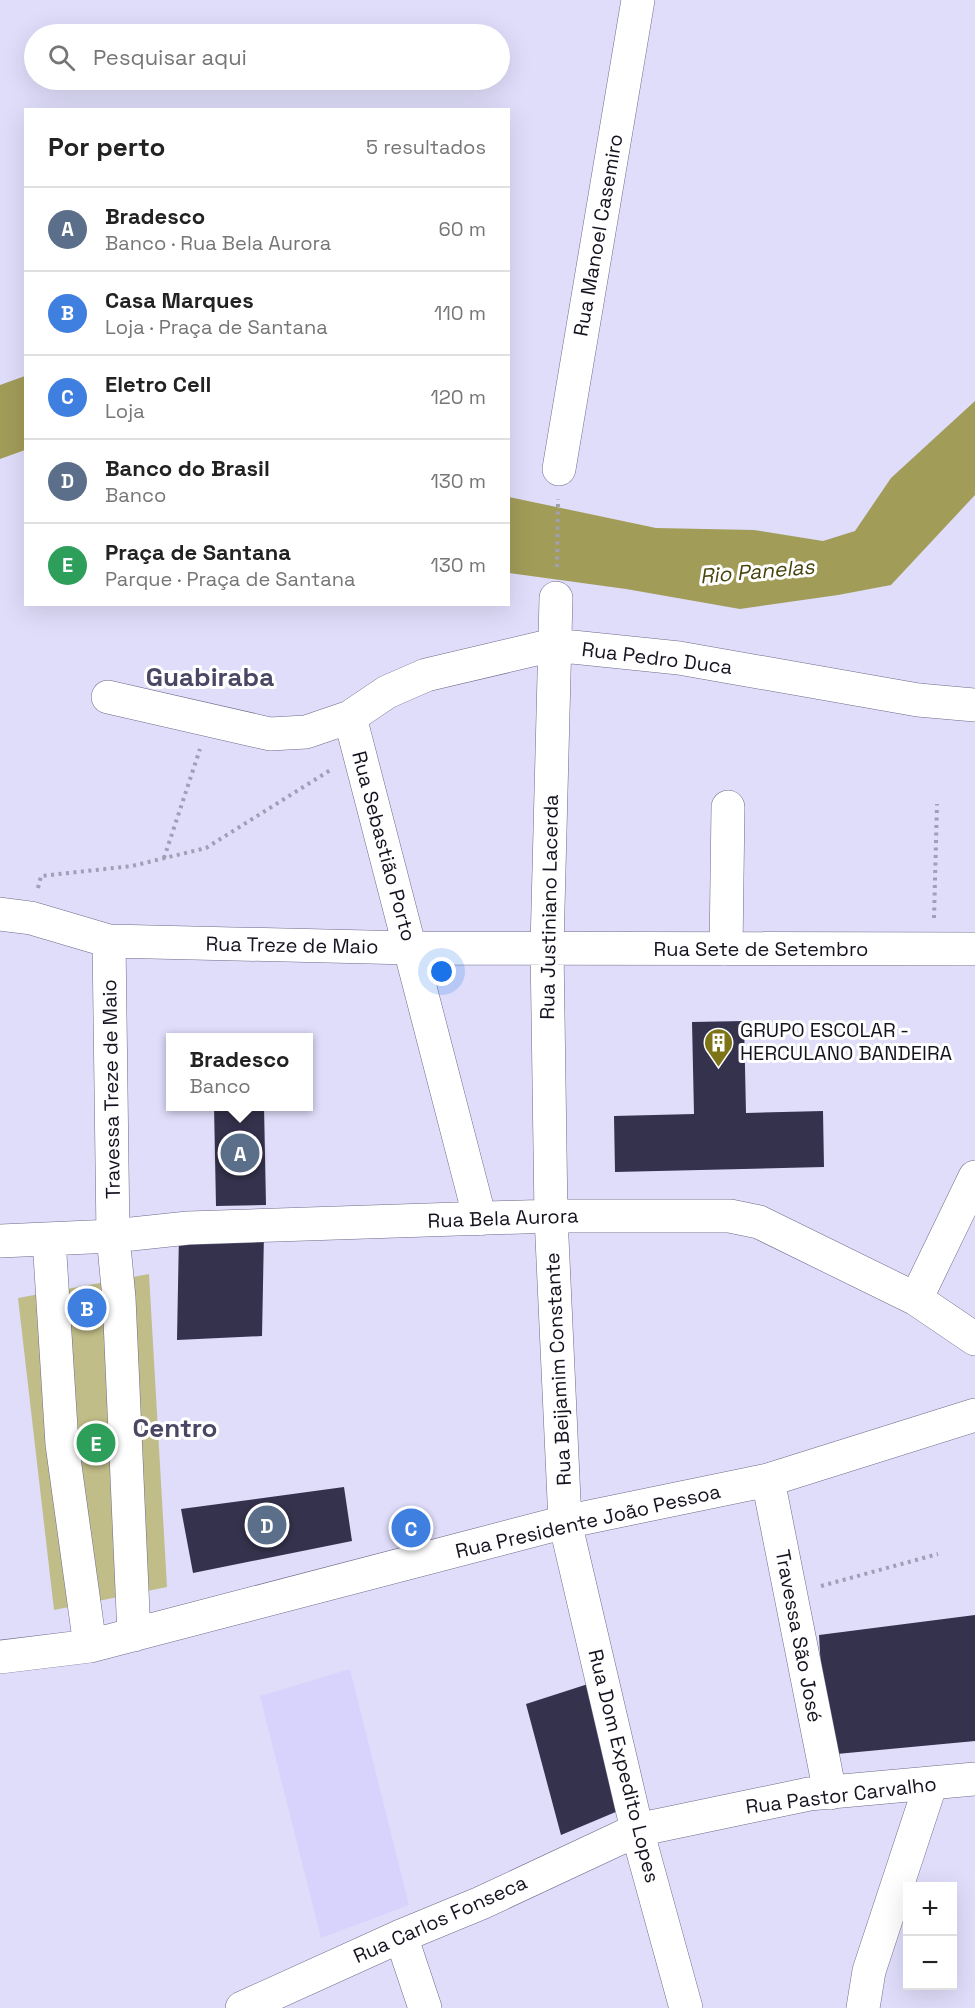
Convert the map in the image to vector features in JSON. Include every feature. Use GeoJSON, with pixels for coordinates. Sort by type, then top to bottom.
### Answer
{"type":"FeatureCollection","features":[{"type":"Feature","properties":{"kind":"street","name":"Rua Manoel Casemiro"},"geometry":{"type":"LineString","coordinates":[[559,470],[638,0]]}},
{"type":"Feature","properties":{"kind":"street","name":"Rua Justiniano Lacerda"},"geometry":{"type":"LineString","coordinates":[[551,1216],[547,947],[556,598]]}},
{"type":"Feature","properties":{"kind":"street","name":"Rua Pedro Duca"},"geometry":{"type":"LineString","coordinates":[[108,697],[270,734],[354,732],[387,692],[426,675],[553,645],[679,657],[918,700],[975,705]]}},
{"type":"Feature","properties":{"kind":"street","name":"Rua Sebastião Porto"},"geometry":{"type":"LineString","coordinates":[[354,732],[480,1219]]}},
{"type":"Feature","properties":{"kind":"street"},"geometry":{"type":"LineString","coordinates":[[726,949],[728,807]]}},
{"type":"Feature","properties":{"kind":"street","name":"Rua Treze de Maio"},"geometry":{"type":"LineString","coordinates":[[16,916],[109,941],[411,948],[547,947]]}},
{"type":"Feature","properties":{"kind":"street","name":"Travessa Treze de Maio"},"geometry":{"type":"LineString","coordinates":[[109,941],[113,1236],[119,1298],[134,1635]]}},
{"type":"Feature","properties":{"kind":"street","name":"Rua Sete de Setembro"},"geometry":{"type":"LineString","coordinates":[[547,947],[975,949]]}},
{"type":"Feature","properties":{"kind":"street"},"geometry":{"type":"LineString","coordinates":[[916,1299],[975,1177]]}},
{"type":"Feature","properties":{"kind":"street","name":"Rua Bela Aurora"},"geometry":{"type":"LineString","coordinates":[[0,1241],[113,1236],[188,1228],[551,1216],[730,1216],[759,1222],[916,1299],[975,1339]]}},
{"type":"Feature","properties":{"kind":"street","name":"Rua Beijamim Constante"},"geometry":{"type":"LineString","coordinates":[[551,1216],[566,1522]]}},
{"type":"Feature","properties":{"kind":"street"},"geometry":{"type":"LineString","coordinates":[[50,1239],[74,1647]]}},
{"type":"Feature","properties":{"kind":"street","name":"Rua Presidente João Pessoa"},"geometry":{"type":"LineString","coordinates":[[0,1657],[74,1647],[134,1635],[566,1522],[768,1480],[975,1415]]}},
{"type":"Feature","properties":{"kind":"street","name":"Travessa São José"},"geometry":{"type":"LineString","coordinates":[[768,1480],[830,1792]]}},
{"type":"Feature","properties":{"kind":"street","name":"Rua Dom Expedito Lopes"},"geometry":{"type":"LineString","coordinates":[[566,1522],[637,1830],[686,2008]]}},
{"type":"Feature","properties":{"kind":"street","name":"Rua Pastor Carvalho"},"geometry":{"type":"LineString","coordinates":[[637,1830],[738,1807],[830,1792],[975,1779]]}},
{"type":"Feature","properties":{"kind":"street"},"geometry":{"type":"LineString","coordinates":[[863,2008],[869,1971],[931,1783]]}},
{"type":"Feature","properties":{"kind":"street","name":"Rua Carlos Fonseca"},"geometry":{"type":"LineString","coordinates":[[242,2008],[401,1936],[482,1903],[637,1830]]}},
{"type":"Feature","properties":{"kind":"street"},"geometry":{"type":"LineString","coordinates":[[401,1936],[425,2008]]}},
{"type":"Feature","properties":{"kind":"path"},"geometry":{"type":"LineString","coordinates":[[556,598],[559,470]]}},
{"type":"Feature","properties":{"kind":"path"},"geometry":{"type":"LineString","coordinates":[[164,858],[209,720]]}},
{"type":"Feature","properties":{"kind":"path"},"geometry":{"type":"LineString","coordinates":[[16,916],[41,876],[132,866],[206,848],[293,795],[354,732]]}},
{"type":"Feature","properties":{"kind":"path"},"geometry":{"type":"LineString","coordinates":[[933,949],[936,804]]}},
{"type":"Feature","properties":{"kind":"path"},"geometry":{"type":"LineString","coordinates":[[791,1593],[938,1554]]}},
{"type":"Feature","properties":{"kind":"shaded area"},"geometry":{"type":"Polygon","coordinates":[[[149,1274],[167,1587],[54,1610],[18,1298],[149,1274]]]}},
{"type":"Feature","properties":{"kind":"shaded area"},"geometry":{"type":"Polygon","coordinates":[[[350,1669],[409,1905],[321,1938],[260,1696],[350,1669]]]}},
{"type":"Feature","properties":{"kind":"water"},"geometry":{"type":"Polygon","coordinates":[[[24,376],[24,450],[0,459],[0,385],[24,376]]]}},
{"type":"Feature","properties":{"kind":"water","name":"Rio Panelas"},"geometry":{"type":"Polygon","coordinates":[[[975,401],[975,495],[891,585],[740,609],[626,589],[510,573],[510,497],[656,528],[754,530],[823,541],[855,531],[891,478],[975,401]]]}},
{"type":"Feature","properties":{"kind":"building","name":"GRUPO ESCOLAR - HERCULANO BANDEIRA"},"geometry":{"type":"Polygon","coordinates":[[[744,1021],[746,1113],[823,1111],[824,1167],[615,1172],[614,1116],[694,1114],[692,1022],[744,1021]]]}},
{"type":"Feature","properties":{"kind":"building"},"geometry":{"type":"Polygon","coordinates":[[[214,1111],[264,1111],[266,1205],[216,1206],[214,1111]]]}},
{"type":"Feature","properties":{"kind":"building"},"geometry":{"type":"Polygon","coordinates":[[[179,1233],[264,1233],[262,1336],[177,1340],[179,1233]]]}},
{"type":"Feature","properties":{"kind":"building"},"geometry":{"type":"Polygon","coordinates":[[[344,1487],[352,1541],[193,1573],[181,1509],[344,1487]]]}},
{"type":"Feature","properties":{"kind":"building"},"geometry":{"type":"Polygon","coordinates":[[[975,1615],[975,1741],[826,1755],[819,1635],[975,1615]]]}},
{"type":"Feature","properties":{"kind":"building"},"geometry":{"type":"Polygon","coordinates":[[[588,1684],[618,1811],[561,1835],[526,1704],[588,1684]]]}},
{"type":"Feature","properties":{"kind":"place","name":"GRUPO ESCOLAR - HERCULANO BANDEIRA"},"geometry":{"type":"Point","coordinates":[719,1068]}},
{"type":"Feature","properties":{"kind":"place","name":"Bradesco"},"geometry":{"type":"Point","coordinates":[240,1153]}},
{"type":"Feature","properties":{"kind":"place","name":"Casa Marques"},"geometry":{"type":"Point","coordinates":[87,1308]}},
{"type":"Feature","properties":{"kind":"place","name":"Praça de Santana"},"geometry":{"type":"Point","coordinates":[96,1443]}},
{"type":"Feature","properties":{"kind":"place","name":"Banco do Brasil"},"geometry":{"type":"Point","coordinates":[267,1525]}},
{"type":"Feature","properties":{"kind":"place","name":"Eletro Cell"},"geometry":{"type":"Point","coordinates":[411,1528]}},
{"type":"Feature","properties":{"kind":"district","name":"Guabiraba"},"geometry":{"type":"Point","coordinates":[210,677]}},
{"type":"Feature","properties":{"kind":"district","name":"Centro"},"geometry":{"type":"Point","coordinates":[175,1428]}}]}
